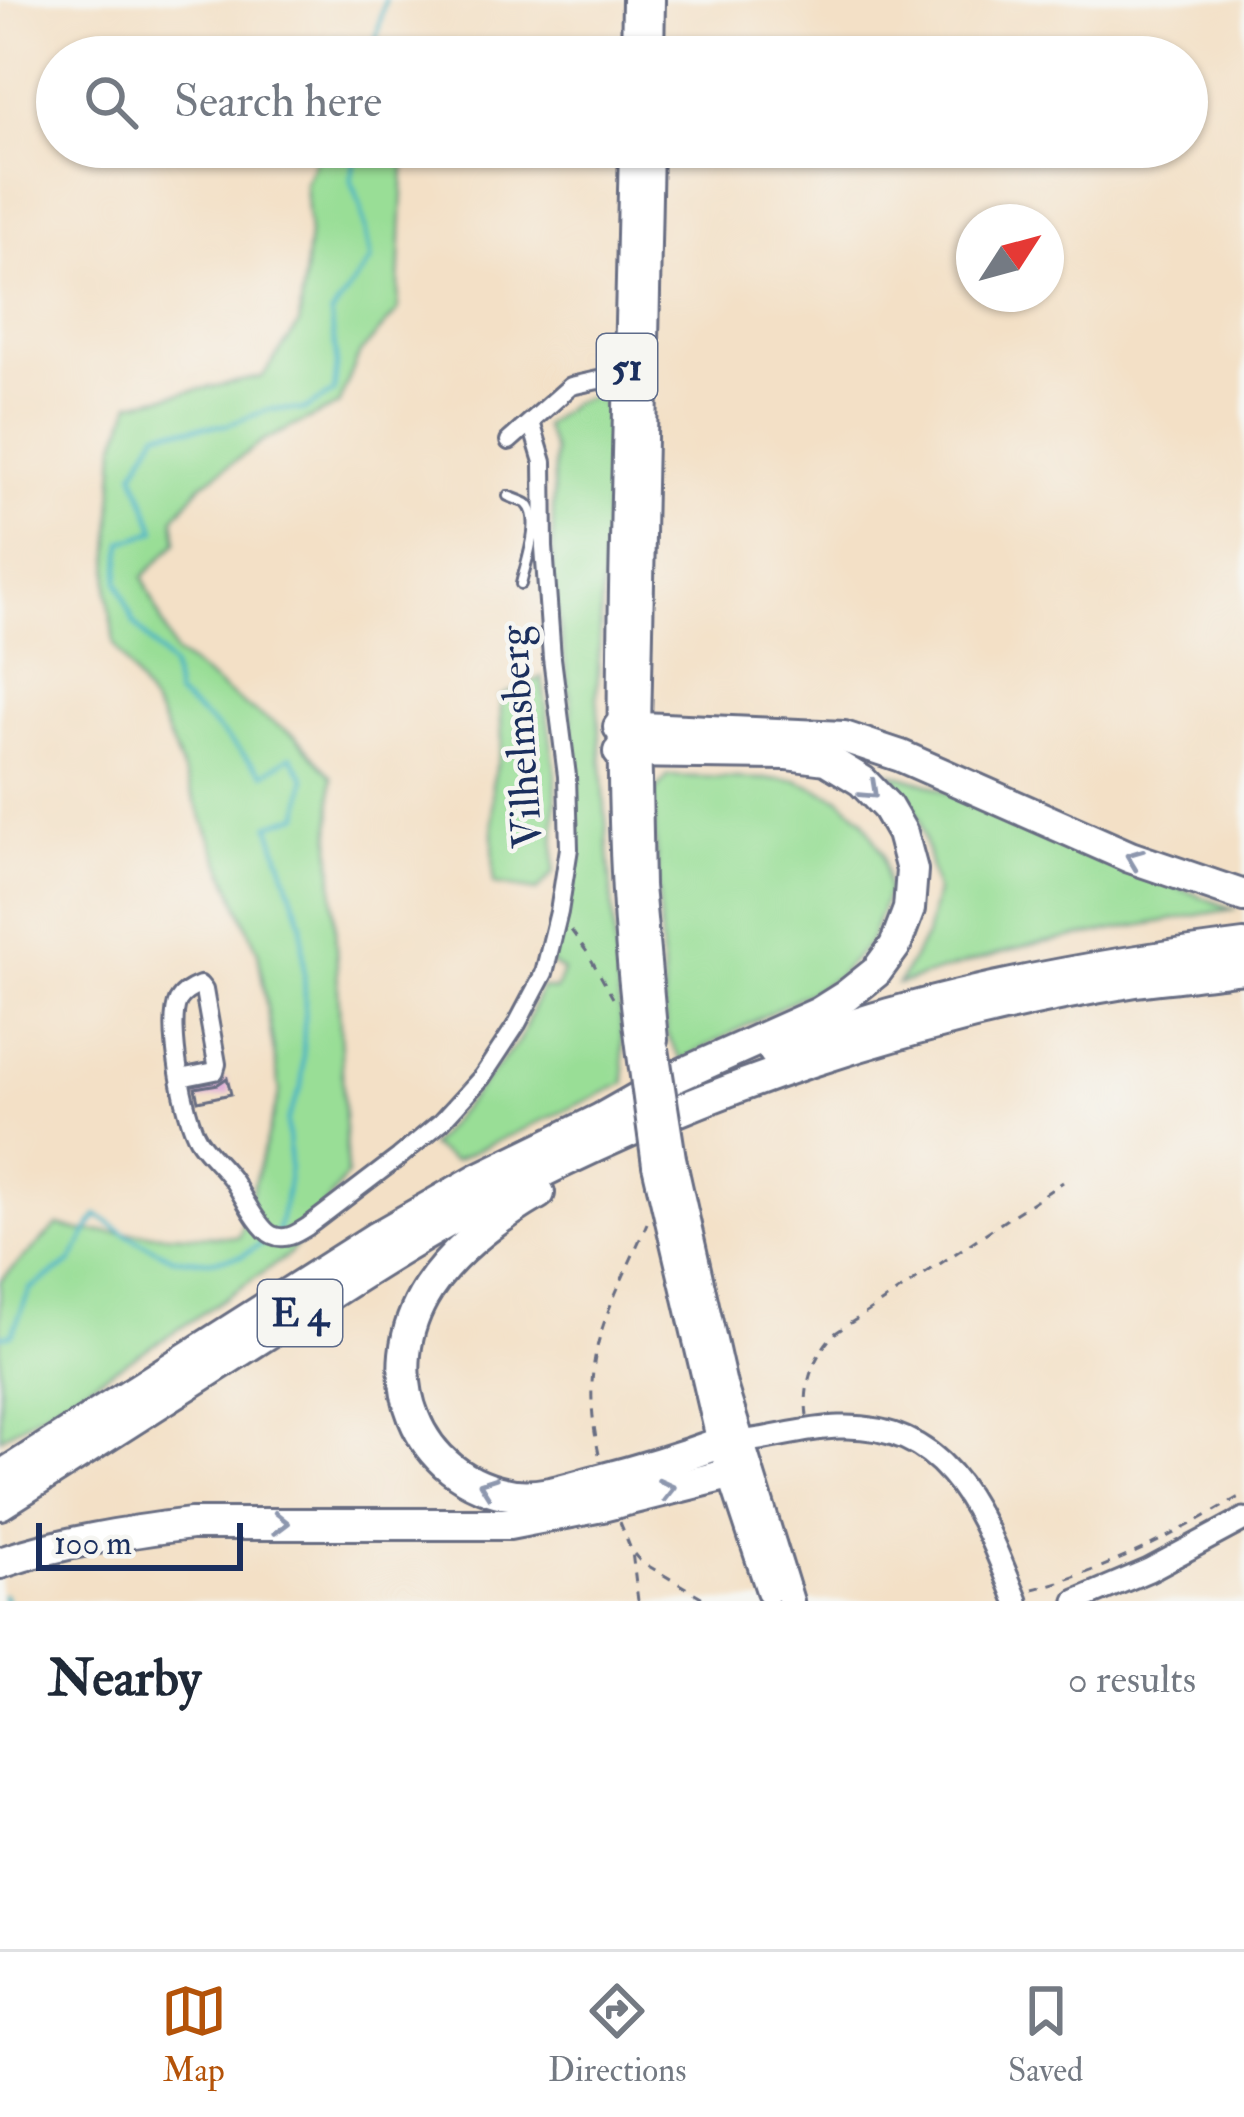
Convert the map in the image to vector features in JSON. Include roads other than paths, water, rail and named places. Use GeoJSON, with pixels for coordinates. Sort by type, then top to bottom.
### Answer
{"type":"FeatureCollection","features":[{"type":"Feature","properties":{"kind":"highway"},"geometry":{"type":"LineString","coordinates":[[629,740],[844,737],[901,756],[1130,857],[1244,896]]}},
{"type":"Feature","properties":{"kind":"highway"},"geometry":{"type":"LineString","coordinates":[[601,1119],[675,1077],[819,1012],[876,972],[895,946],[909,909],[912,870],[902,833],[887,807],[862,781],[826,759],[629,740]]}},
{"type":"Feature","properties":{"kind":"highway","name":"E 4"},"geometry":{"type":"LineString","coordinates":[[0,1478],[377,1238],[478,1179],[601,1119],[746,1060],[890,1014],[1090,968],[1244,946]]}},
{"type":"Feature","properties":{"kind":"highway","name":"E 4"},"geometry":{"type":"LineString","coordinates":[[0,1504],[387,1258],[491,1198],[610,1139],[734,1090],[896,1035],[1136,981],[1244,968]]}},
{"type":"Feature","properties":{"kind":"highway"},"geometry":{"type":"LineString","coordinates":[[734,1090],[549,1186],[479,1234],[424,1294],[411,1327],[403,1380],[417,1428],[441,1462],[497,1491],[536,1496],[665,1463],[734,1455]]}},
{"type":"Feature","properties":{"kind":"highway"},"geometry":{"type":"LineString","coordinates":[[0,1563],[63,1545],[190,1524],[509,1524],[602,1506],[734,1455]]}},
{"type":"Feature","properties":{"kind":"main road"},"geometry":{"type":"LineString","coordinates":[[634,36],[635,0]]}},
{"type":"Feature","properties":{"kind":"main road"},"geometry":{"type":"LineString","coordinates":[[652,0],[652,36]]}},
{"type":"Feature","properties":{"kind":"main road","name":"51"},"geometry":{"type":"LineString","coordinates":[[632,168],[636,381],[625,911],[664,1161],[773,1601]]}},
{"type":"Feature","properties":{"kind":"main road","name":"51"},"geometry":{"type":"LineString","coordinates":[[636,381],[649,168]]}},
{"type":"Feature","properties":{"kind":"main road","name":"51"},"geometry":{"type":"LineString","coordinates":[[734,1455],[791,1601]]}},
{"type":"Feature","properties":{"kind":"street"},"geometry":{"type":"LineString","coordinates":[[509,441],[571,386],[598,380],[636,381]]}},
{"type":"Feature","properties":{"kind":"street","name":"Vilhelmsberg"},"geometry":{"type":"LineString","coordinates":[[180,1078],[207,1074],[217,1064],[200,985],[178,1001],[175,1015],[180,1078],[191,1125],[273,1235],[294,1235],[441,1122],[482,1077],[517,1024],[544,973],[569,848],[567,776],[544,547],[543,462],[531,422]]}},
{"type":"Feature","properties":{"kind":"street"},"geometry":{"type":"LineString","coordinates":[[734,1455],[801,1432],[838,1426],[869,1427],[909,1442],[942,1462],[960,1482],[977,1508],[1016,1599]]}},
{"type":"Feature","properties":{"kind":"street"},"geometry":{"type":"LineString","coordinates":[[1076,1601],[1148,1570],[1244,1519]]}},
{"type":"Feature","properties":{"kind":"lane"},"geometry":{"type":"LineString","coordinates":[[508,496],[526,503],[532,512],[534,530],[520,584]]}},
{"type":"Feature","properties":{"kind":"waterway"},"geometry":{"type":"LineString","coordinates":[[377,36],[385,0]]}},
{"type":"Feature","properties":{"kind":"waterway"},"geometry":{"type":"LineString","coordinates":[[277,1234],[290,1166],[287,1121],[302,1085],[305,997],[302,923],[269,825],[300,815],[305,778],[291,756],[264,774],[176,695],[172,667],[134,623],[118,581],[123,542],[156,531],[134,472],[158,431],[227,425],[271,409],[304,410],[334,392],[337,365],[331,315],[371,260],[351,180],[353,168]]}},
{"type":"Feature","properties":{"kind":"waterway"},"geometry":{"type":"LineString","coordinates":[[0,1336],[12,1334],[30,1289],[71,1262],[97,1215],[173,1258],[209,1261],[242,1256],[267,1240]]}},
{"type":"Feature","properties":{"kind":"waterway"},"geometry":{"type":"LineString","coordinates":[[4,1595],[6,1601]]}}]}
